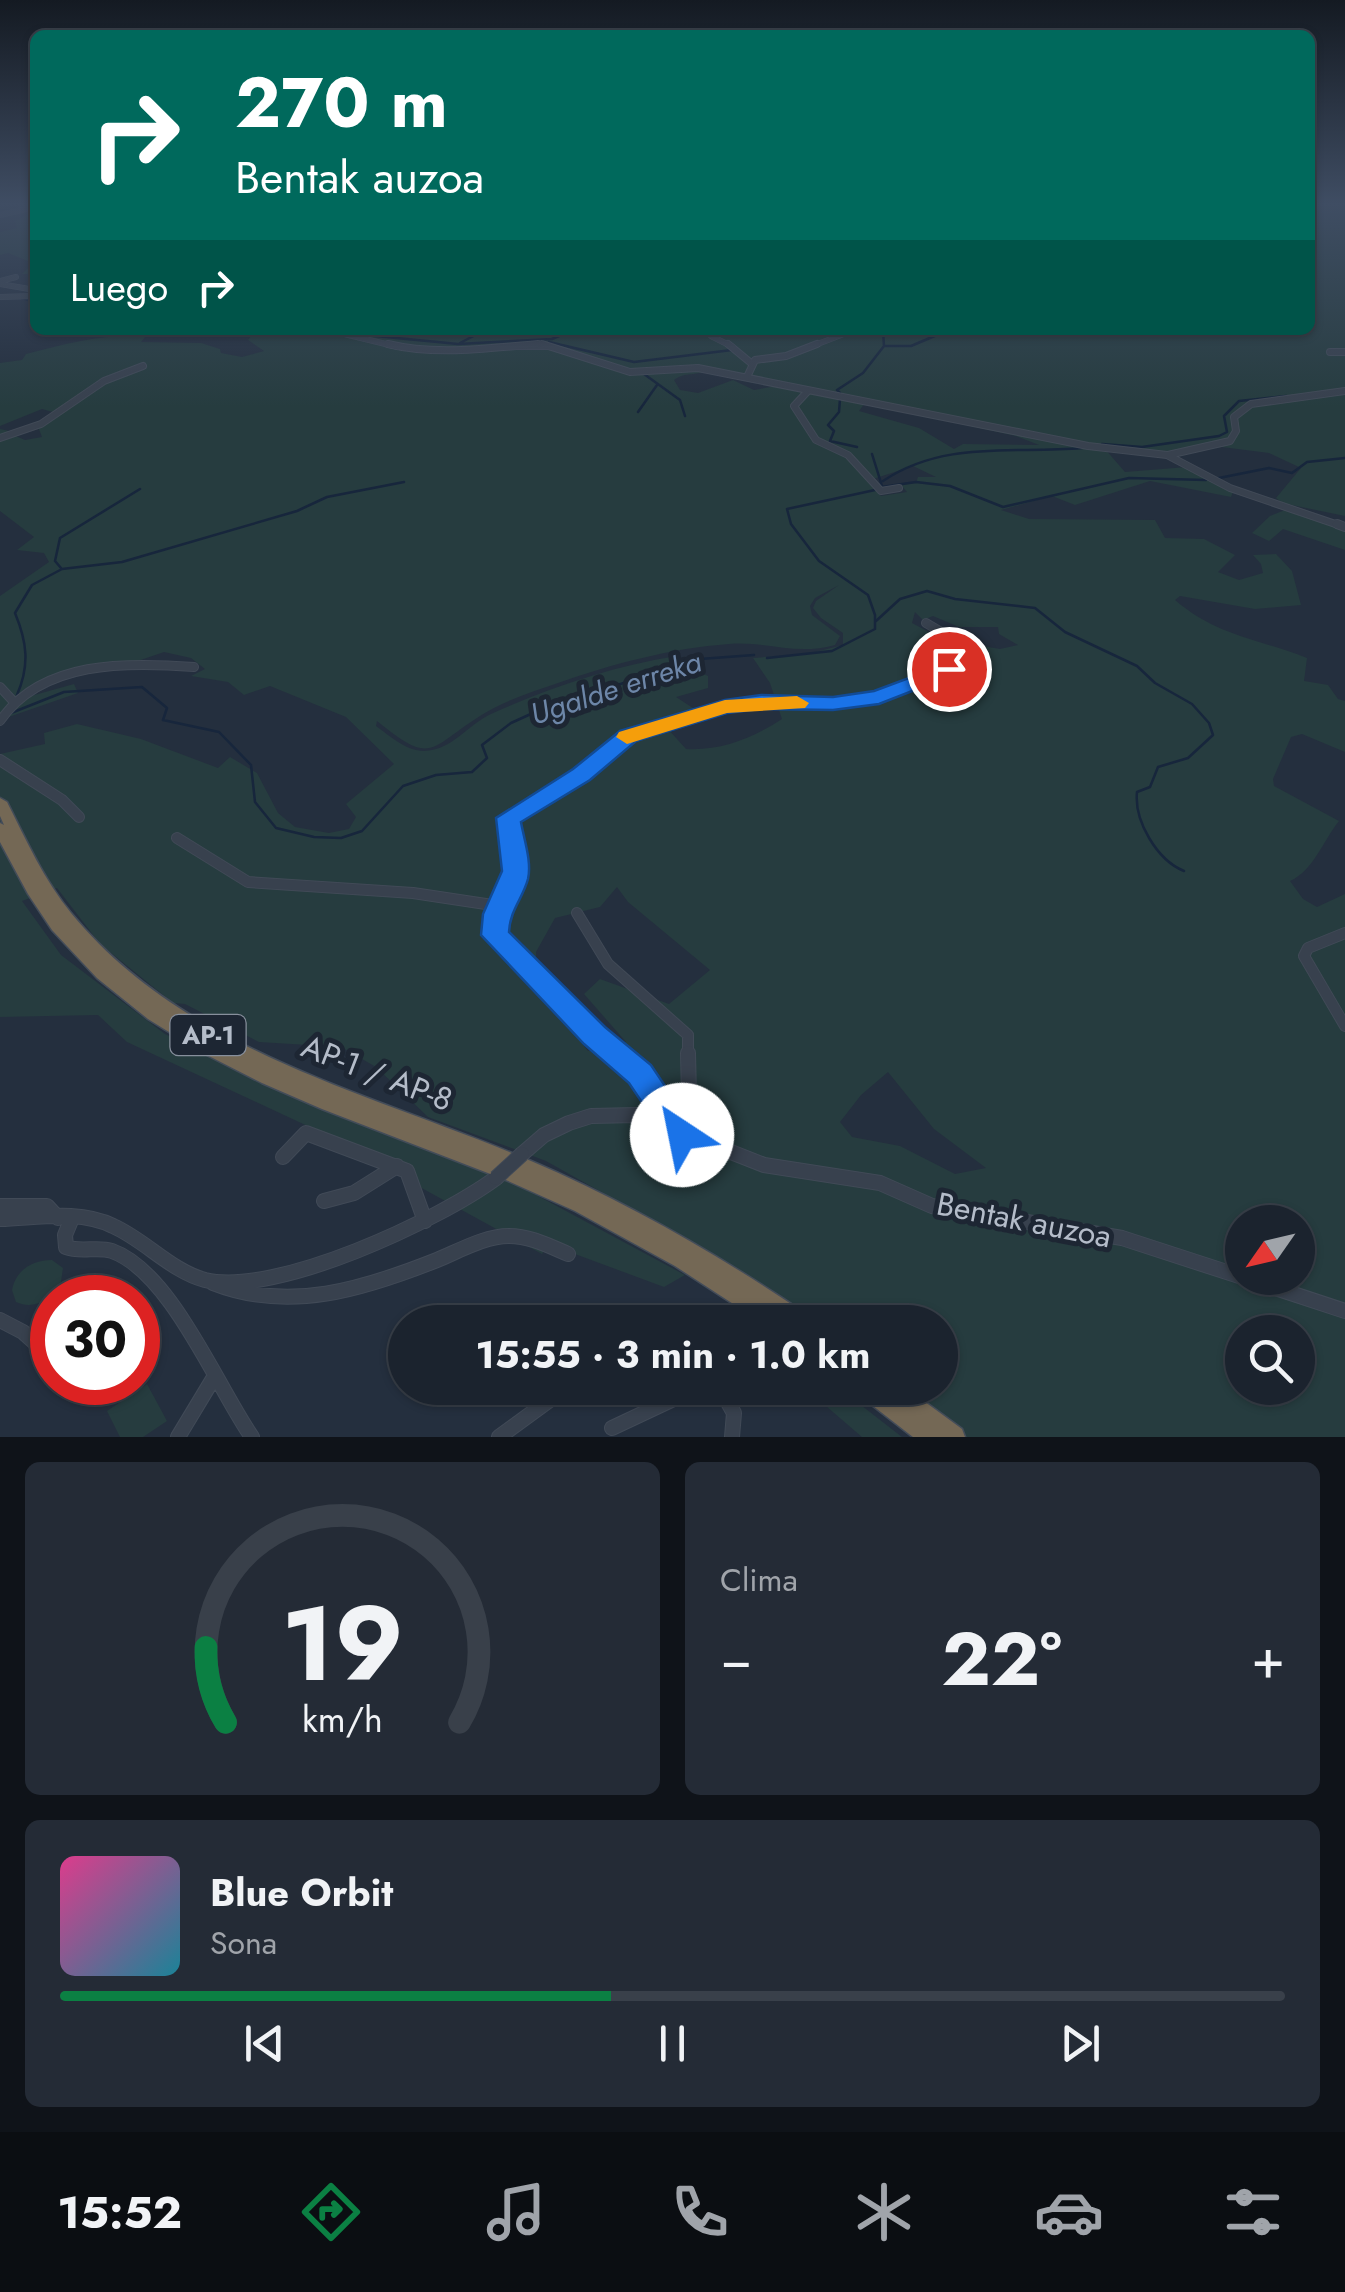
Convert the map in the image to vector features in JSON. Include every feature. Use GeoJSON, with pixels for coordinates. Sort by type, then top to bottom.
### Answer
{"type":"FeatureCollection","features":[{"type":"Feature","properties":{"kind":"highway","name":"AP-1 / AP-8"},"geometry":{"type":"LineString","coordinates":[[0,802],[36,874],[74,928],[129,981],[189,1024],[287,1074],[563,1183],[684,1247],[774,1305]]}},
{"type":"Feature","properties":{"kind":"highway","name":"AP-1 / AP-8"},"geometry":{"type":"LineString","coordinates":[[0,828],[34,894],[70,942],[118,988],[179,1031],[279,1083],[556,1194],[676,1258],[750,1305]]}},
{"type":"Feature","properties":{"kind":"highway"},"geometry":{"type":"LineString","coordinates":[[888,1405],[930,1437]]}},
{"type":"Feature","properties":{"kind":"highway"},"geometry":{"type":"LineString","coordinates":[[912,1405],[954,1437]]}},
{"type":"Feature","properties":{"kind":"street"},"geometry":{"type":"LineString","coordinates":[[0,283],[16,277]]}},
{"type":"Feature","properties":{"kind":"street"},"geometry":{"type":"LineString","coordinates":[[0,283],[30,293]]}},
{"type":"Feature","properties":{"kind":"street"},"geometry":{"type":"LineString","coordinates":[[0,297],[30,294]]}},
{"type":"Feature","properties":{"kind":"street"},"geometry":{"type":"LineString","coordinates":[[349,335],[408,349],[462,350],[541,344],[630,372],[698,368],[1088,446],[1167,455],[1230,441],[1236,432],[1234,417],[1251,404],[1345,391]]}},
{"type":"Feature","properties":{"kind":"street"},"geometry":{"type":"LineString","coordinates":[[747,377],[751,363],[760,358],[786,356],[841,335]]}},
{"type":"Feature","properties":{"kind":"street"},"geometry":{"type":"LineString","coordinates":[[710,336],[734,347],[751,363]]}},
{"type":"Feature","properties":{"kind":"street"},"geometry":{"type":"LineString","coordinates":[[1330,352],[1345,352]]}},
{"type":"Feature","properties":{"kind":"street"},"geometry":{"type":"LineString","coordinates":[[0,438],[49,419],[86,397],[106,377],[143,366]]}},
{"type":"Feature","properties":{"kind":"street"},"geometry":{"type":"LineString","coordinates":[[807,392],[794,406],[820,442],[855,460],[878,488],[899,488]]}},
{"type":"Feature","properties":{"kind":"street"},"geometry":{"type":"LineString","coordinates":[[1167,455],[1245,496],[1345,527]]}},
{"type":"Feature","properties":{"kind":"street"},"geometry":{"type":"LineString","coordinates":[[686,1137],[640,1074],[498,939],[495,923],[499,906],[514,882],[516,871],[508,818],[582,775],[618,742],[725,706],[761,702],[833,704],[894,693],[949,669],[961,656],[963,643],[926,623]]}},
{"type":"Feature","properties":{"kind":"street"},"geometry":{"type":"LineString","coordinates":[[2,718],[29,688],[55,678],[153,664],[194,667]]}},
{"type":"Feature","properties":{"kind":"street"},"geometry":{"type":"LineString","coordinates":[[0,687],[14,702]]}},
{"type":"Feature","properties":{"kind":"street"},"geometry":{"type":"LineString","coordinates":[[0,760],[11,771],[64,801],[79,817]]}},
{"type":"Feature","properties":{"kind":"street"},"geometry":{"type":"LineString","coordinates":[[177,838],[248,882],[413,894],[499,906]]}},
{"type":"Feature","properties":{"kind":"street"},"geometry":{"type":"LineString","coordinates":[[577,912],[608,964],[688,1035],[686,1137]]}},
{"type":"Feature","properties":{"kind":"street"},"geometry":{"type":"LineString","coordinates":[[1345,933],[1308,948],[1304,956],[1345,1026]]}},
{"type":"Feature","properties":{"kind":"street","name":"Bentak auzoa"},"geometry":{"type":"LineString","coordinates":[[210,1282],[254,1282],[308,1266],[425,1221],[478,1195],[544,1135],[591,1116],[637,1115],[764,1166],[880,1183],[932,1206],[1122,1238],[1225,1271]]}},
{"type":"Feature","properties":{"kind":"street"},"geometry":{"type":"LineString","coordinates":[[284,1157],[306,1133],[396,1166],[410,1176],[425,1221]]}},
{"type":"Feature","properties":{"kind":"street"},"geometry":{"type":"LineString","coordinates":[[324,1201],[354,1193],[396,1166]]}},
{"type":"Feature","properties":{"kind":"street"},"geometry":{"type":"LineString","coordinates":[[0,1206],[47,1206],[65,1218],[66,1247],[73,1252],[103,1248],[118,1254],[156,1286],[194,1334],[213,1379],[252,1437]]}},
{"type":"Feature","properties":{"kind":"street","name":"Bentak auzoa"},"geometry":{"type":"LineString","coordinates":[[0,1219],[98,1220],[158,1257],[244,1298],[304,1296],[364,1286],[512,1234],[568,1254]]}},
{"type":"Feature","properties":{"kind":"street","name":"Bentak auzoa"},"geometry":{"type":"LineString","coordinates":[[1297,1295],[1345,1311]]}},
{"type":"Feature","properties":{"kind":"street"},"geometry":{"type":"LineString","coordinates":[[0,1320],[30,1338]]}},
{"type":"Feature","properties":{"kind":"street"},"geometry":{"type":"LineString","coordinates":[[178,1437],[213,1379]]}},
{"type":"Feature","properties":{"kind":"street"},"geometry":{"type":"LineString","coordinates":[[499,1437],[543,1405]]}},
{"type":"Feature","properties":{"kind":"street"},"geometry":{"type":"LineString","coordinates":[[612,1428],[660,1405]]}},
{"type":"Feature","properties":{"kind":"street"},"geometry":{"type":"LineString","coordinates":[[730,1405],[734,1413],[732,1437]]}},
{"type":"Feature","properties":{"kind":"green space"},"geometry":{"type":"Polygon","coordinates":[[[1315,272],[1345,272],[1345,516],[1282,503],[1276,498],[1301,468],[1269,453],[1206,445],[1169,454],[1105,449],[1125,472],[1187,467],[1233,492],[1231,497],[1150,481],[1075,505],[1052,496],[1001,510],[1029,519],[1155,520],[1165,538],[1204,539],[1235,555],[1218,572],[1239,580],[1263,573],[1253,555],[1276,554],[1292,571],[1301,605],[1255,609],[1180,596],[1175,600],[1222,629],[1307,658],[1304,681],[1328,685],[1338,699],[1345,701],[1345,752],[1302,734],[1291,737],[1273,779],[1274,786],[1339,821],[1311,863],[1290,881],[1303,899],[1317,907],[1345,894],[1345,1437],[964,1437],[921,1405],[958,1405],[958,1305],[785,1305],[692,1243],[546,1161],[428,1117],[376,1067],[341,1047],[259,1042],[185,1004],[173,1003],[100,944],[57,888],[22,901],[61,955],[165,1034],[309,1104],[514,1183],[685,1275],[664,1287],[548,1244],[542,1254],[314,1129],[127,1042],[98,1015],[0,1017],[0,754],[45,744],[44,733],[77,724],[141,739],[218,768],[230,757],[257,773],[278,813],[295,827],[329,833],[349,829],[356,817],[346,804],[394,764],[346,717],[270,686],[244,695],[228,682],[191,676],[205,669],[191,658],[164,652],[117,668],[55,678],[29,688],[31,696],[74,684],[78,693],[0,720],[0,596],[49,562],[44,553],[17,550],[34,537],[0,511],[0,429],[25,440],[42,437],[37,424],[56,413],[42,409],[0,426],[0,363],[85,340],[116,336],[146,336],[141,342],[201,343],[220,349],[221,353],[242,357],[264,351],[248,340],[252,335],[1315,335],[1315,272]],[[709,369],[674,380],[680,390],[698,393],[733,380],[754,390],[776,386],[709,369]],[[865,403],[859,411],[919,428],[954,449],[963,444],[1039,445],[1016,436],[865,403]],[[807,427],[814,439],[859,466],[881,496],[907,492],[900,484],[916,483],[918,477],[936,477],[913,466],[873,479],[858,464],[807,427]],[[839,585],[815,598],[810,606],[812,615],[840,636],[835,645],[794,649],[729,644],[642,658],[508,701],[430,748],[410,744],[377,721],[376,726],[411,748],[434,750],[491,714],[536,695],[606,672],[677,656],[682,664],[708,676],[708,688],[676,697],[696,710],[696,718],[667,728],[686,749],[724,745],[782,719],[770,683],[753,658],[807,654],[843,645],[843,633],[813,608],[816,601],[839,585]],[[915,612],[912,623],[961,645],[962,654],[971,644],[1000,649],[1018,645],[999,634],[998,627],[959,627],[933,616],[923,620],[915,612]],[[617,887],[600,907],[555,918],[536,952],[538,987],[588,1051],[626,1042],[584,994],[600,979],[669,1004],[710,970],[628,902],[617,887]],[[888,1072],[861,1095],[840,1122],[852,1137],[900,1146],[955,1174],[986,1168],[934,1129],[888,1072]]]}},
{"type":"Feature","properties":{"kind":"green space"},"geometry":{"type":"Polygon","coordinates":[[[1290,508],[1345,528],[1345,550],[1283,529],[1269,541],[1252,533],[1270,516],[1290,508]]]}},
{"type":"Feature","properties":{"kind":"green space"},"geometry":{"type":"Polygon","coordinates":[[[52,1260],[63,1268],[62,1275],[30,1275],[30,1305],[16,1302],[14,1283],[21,1272],[38,1262],[52,1260]]]}},
{"type":"Feature","properties":{"kind":"green space"},"geometry":{"type":"Polygon","coordinates":[[[116,1405],[158,1405],[167,1421],[143,1437],[120,1437],[107,1411],[116,1405]]]}},
{"type":"Feature","properties":{"kind":"green space"},"geometry":{"type":"Polygon","coordinates":[[[825,1405],[861,1405],[902,1437],[862,1437],[825,1405]]]}},
{"type":"Feature","properties":{"kind":"waterway"},"geometry":{"type":"LineString","coordinates":[[22,298],[30,300]]}},
{"type":"Feature","properties":{"kind":"waterway"},"geometry":{"type":"LineString","coordinates":[[365,335],[458,344],[552,339],[561,335]]}},
{"type":"Feature","properties":{"kind":"waterway"},"geometry":{"type":"LineString","coordinates":[[460,343],[475,335]]}},
{"type":"Feature","properties":{"kind":"waterway"},"geometry":{"type":"LineString","coordinates":[[883,335],[884,346]]}},
{"type":"Feature","properties":{"kind":"waterway"},"geometry":{"type":"LineString","coordinates":[[884,346],[911,346],[937,335]]}},
{"type":"Feature","properties":{"kind":"waterway"},"geometry":{"type":"LineString","coordinates":[[549,342],[634,362],[732,350]]}},
{"type":"Feature","properties":{"kind":"waterway"},"geometry":{"type":"LineString","coordinates":[[840,393],[837,390],[863,373],[884,346]]}},
{"type":"Feature","properties":{"kind":"waterway"},"geometry":{"type":"LineString","coordinates":[[644,374],[680,400],[685,416]]}},
{"type":"Feature","properties":{"kind":"waterway"},"geometry":{"type":"LineString","coordinates":[[638,412],[657,385]]}},
{"type":"Feature","properties":{"kind":"waterway"},"geometry":{"type":"LineString","coordinates":[[1102,444],[1142,447],[1219,436],[1227,432],[1224,416],[1239,401],[1286,396]]}},
{"type":"Feature","properties":{"kind":"waterway"},"geometry":{"type":"LineString","coordinates":[[840,399],[839,412],[828,425],[834,431],[830,441],[857,447]]}},
{"type":"Feature","properties":{"kind":"waterway"},"geometry":{"type":"LineString","coordinates":[[883,481],[906,468],[954,454],[1082,448]]}},
{"type":"Feature","properties":{"kind":"waterway"},"geometry":{"type":"LineString","coordinates":[[872,454],[882,486]]}},
{"type":"Feature","properties":{"kind":"waterway"},"geometry":{"type":"LineString","coordinates":[[1219,478],[1269,468],[1292,473],[1307,462],[1345,458]]}},
{"type":"Feature","properties":{"kind":"waterway"},"geometry":{"type":"LineString","coordinates":[[882,487],[916,482],[950,486],[1003,507],[1129,478],[1206,480]]}},
{"type":"Feature","properties":{"kind":"waterway"},"geometry":{"type":"LineString","coordinates":[[17,695],[25,654],[15,613],[32,585],[62,569],[122,562],[297,511],[327,497],[404,482]]}},
{"type":"Feature","properties":{"kind":"waterway"},"geometry":{"type":"LineString","coordinates":[[61,568],[55,561],[60,538],[140,489]]}},
{"type":"Feature","properties":{"kind":"waterway","name":"Ugalde erreka"},"geometry":{"type":"LineString","coordinates":[[767,658],[832,651],[875,629],[868,595],[819,561],[791,524],[787,509],[875,490]]}},
{"type":"Feature","properties":{"kind":"waterway"},"geometry":{"type":"LineString","coordinates":[[876,621],[900,599],[927,591],[955,599],[1035,608],[1065,632],[1137,666],[1155,683],[1192,704],[1209,723],[1213,735],[1188,758],[1158,767],[1150,787],[1137,792],[1139,815],[1149,838],[1165,858],[1184,871]]}},
{"type":"Feature","properties":{"kind":"waterway","name":"Ugalde erreka"},"geometry":{"type":"LineString","coordinates":[[11,713],[64,692],[142,687],[167,708],[163,720],[219,732],[251,765],[255,802],[276,828],[314,837],[341,838],[362,831],[403,786],[436,775],[472,772],[487,758],[482,745],[511,723],[544,708],[700,659],[754,655]]}},
{"type":"Feature","properties":{"kind":"slow traffic"},"geometry":{"type":"LineString","coordinates":[[627,737],[725,706],[797,703]]}},
{"type":"Feature","properties":{"kind":"route"},"geometry":{"type":"LineString","coordinates":[[682,1135],[674,1118],[640,1074],[594,1035],[495,935],[496,914],[516,871],[508,818],[582,775],[628,736],[725,706],[761,702],[833,704],[879,697],[949,669]]}}]}
